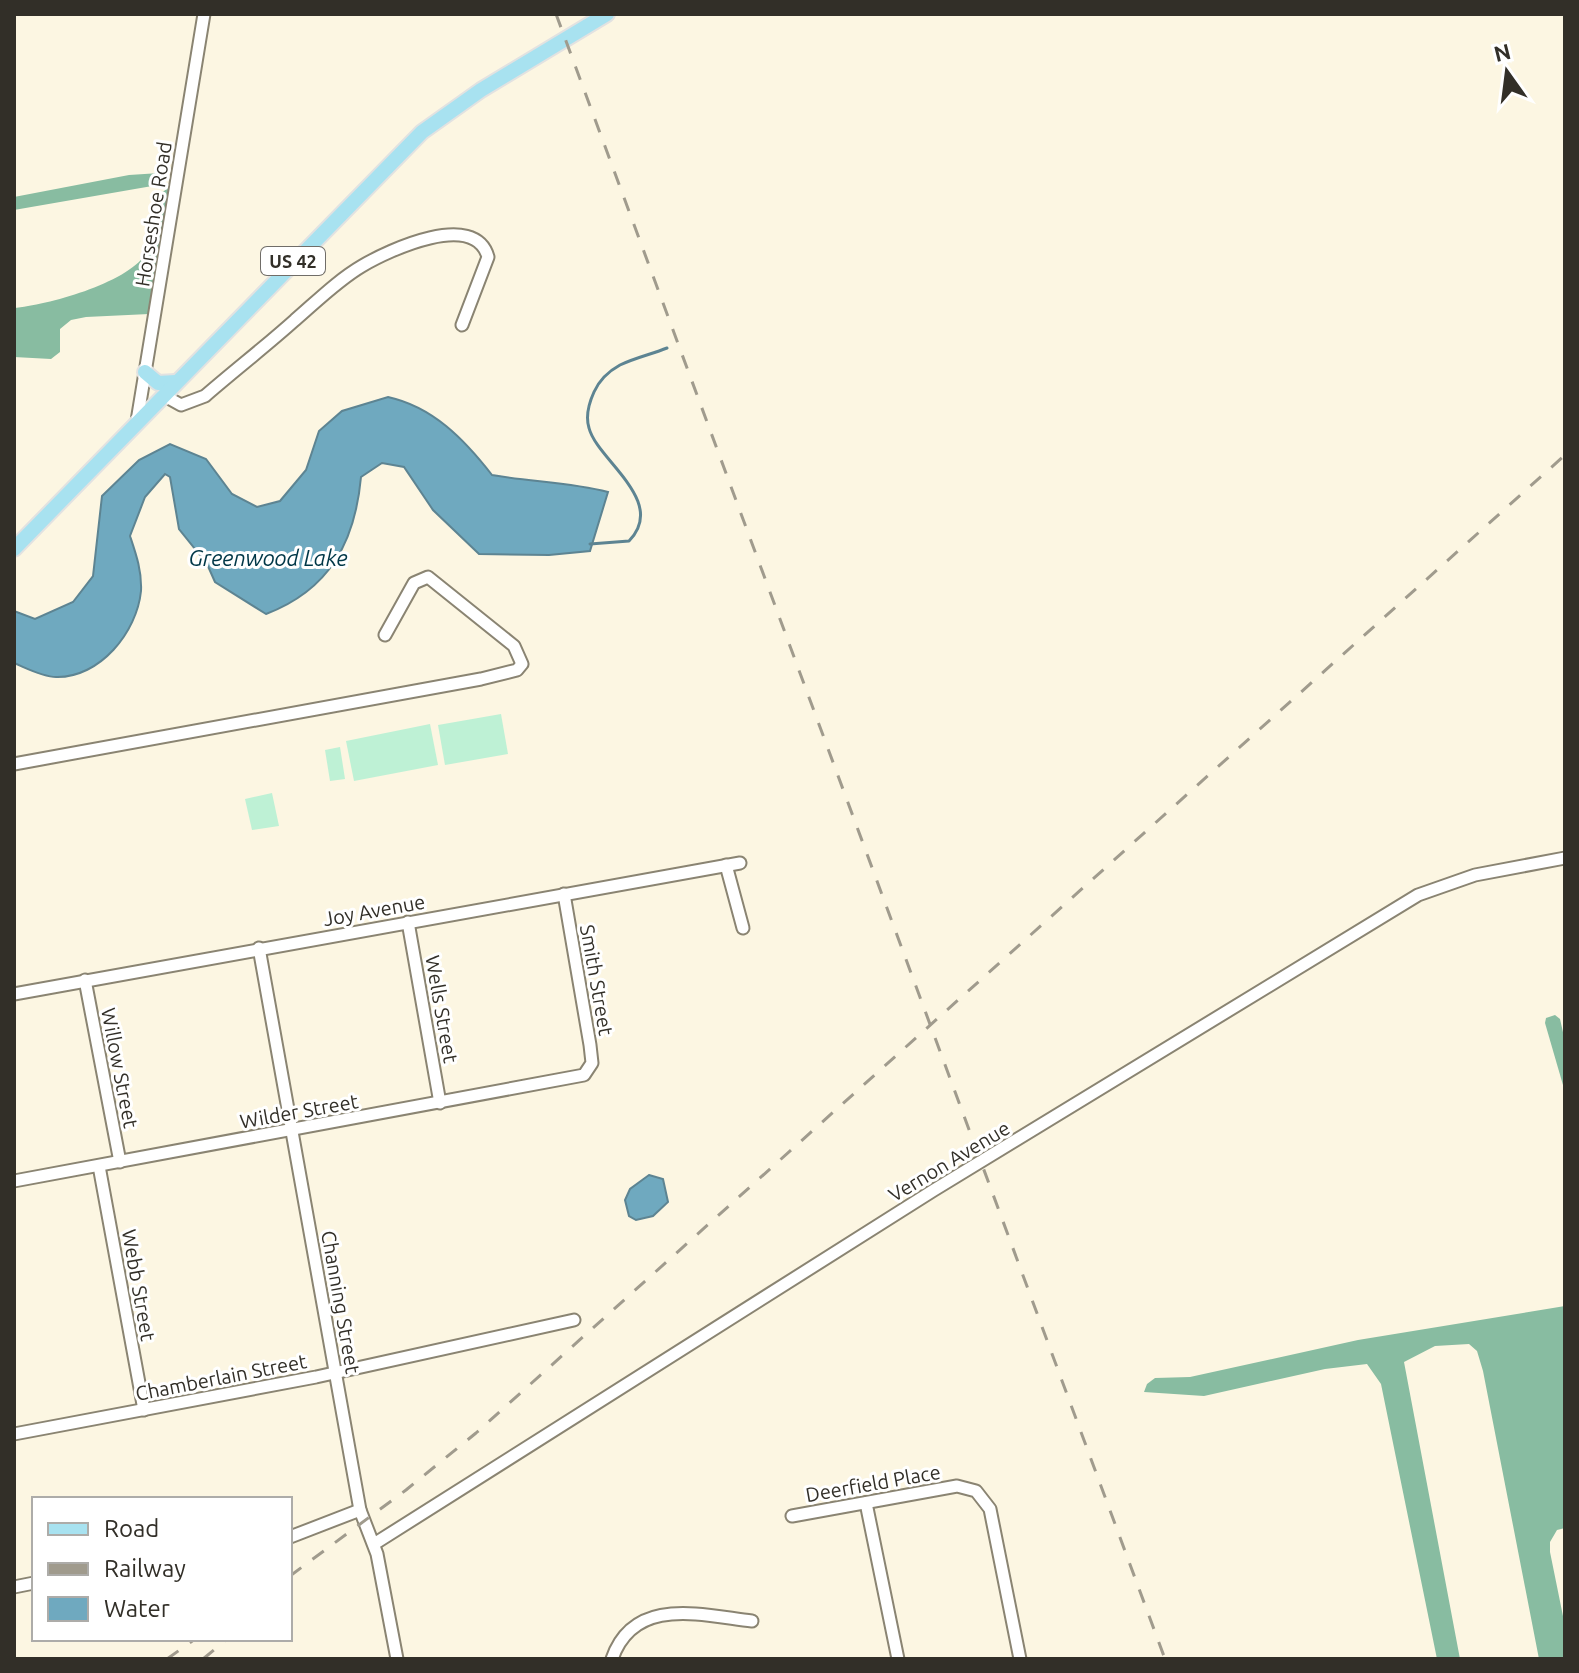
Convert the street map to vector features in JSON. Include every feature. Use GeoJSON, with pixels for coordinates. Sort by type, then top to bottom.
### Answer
{"type":"FeatureCollection","features":[{"type":"Feature","properties":{"kind":"main road","name":"US 42"},"geometry":{"type":"LineString","coordinates":[[14,549],[422,132],[481,90],[602,15]]}},
{"type":"Feature","properties":{"kind":"main road"},"geometry":{"type":"LineString","coordinates":[[145,372],[158,383],[176,382]]}},
{"type":"Feature","properties":{"kind":"street","name":"Horseshoe Road"},"geometry":{"type":"LineString","coordinates":[[137,421],[204,14]]}},
{"type":"Feature","properties":{"kind":"street"},"geometry":{"type":"LineString","coordinates":[[163,395],[181,405],[205,396],[360,267],[403,247],[448,234],[472,237],[484,248],[488,257],[462,325]]}},
{"type":"Feature","properties":{"kind":"street"},"geometry":{"type":"LineString","coordinates":[[14,764],[481,679],[517,670],[522,664],[523,658],[514,646],[428,577],[414,583],[385,635]]}},
{"type":"Feature","properties":{"kind":"street","name":"Vernon Avenue"},"geometry":{"type":"LineString","coordinates":[[374,1544],[921,1198],[1402,904],[1436,887],[1475,875],[1565,858]]}},
{"type":"Feature","properties":{"kind":"street","name":"Joy Avenue"},"geometry":{"type":"LineString","coordinates":[[14,994],[740,863]]}},
{"type":"Feature","properties":{"kind":"street"},"geometry":{"type":"LineString","coordinates":[[726,865],[743,928]]}},
{"type":"Feature","properties":{"kind":"street","name":"Smith Street"},"geometry":{"type":"LineString","coordinates":[[564,894],[590,1045],[588,1072]]}},
{"type":"Feature","properties":{"kind":"street","name":"Wells Street"},"geometry":{"type":"LineString","coordinates":[[408,922],[440,1103]]}},
{"type":"Feature","properties":{"kind":"street","name":"Channing Street"},"geometry":{"type":"LineString","coordinates":[[259,948],[360,1510],[374,1544],[397,1659]]}},
{"type":"Feature","properties":{"kind":"street","name":"Willow Street"},"geometry":{"type":"LineString","coordinates":[[85,980],[120,1162]]}},
{"type":"Feature","properties":{"kind":"street","name":"Wilder Street"},"geometry":{"type":"LineString","coordinates":[[14,1181],[580,1077],[588,1072]]}},
{"type":"Feature","properties":{"kind":"street","name":"Webb Street"},"geometry":{"type":"LineString","coordinates":[[99,1166],[144,1410]]}},
{"type":"Feature","properties":{"kind":"street","name":"Chamberlain Street"},"geometry":{"type":"LineString","coordinates":[[14,1434],[335,1373],[574,1320]]}},
{"type":"Feature","properties":{"kind":"street","name":"Deerfield Place"},"geometry":{"type":"LineString","coordinates":[[792,1516],[957,1486],[981,1495],[990,1509],[1020,1659]]}},
{"type":"Feature","properties":{"kind":"street"},"geometry":{"type":"LineString","coordinates":[[866,1503],[898,1659]]}},
{"type":"Feature","properties":{"kind":"street"},"geometry":{"type":"LineString","coordinates":[[292,1536],[360,1510]]}},
{"type":"Feature","properties":{"kind":"street"},"geometry":{"type":"LineString","coordinates":[[612,1659],[632,1627],[659,1613],[752,1621]]}},
{"type":"Feature","properties":{"kind":"green space"},"geometry":{"type":"Polygon","coordinates":[[[160,173],[158,185],[14,210],[14,197],[129,175],[160,173]]]}},
{"type":"Feature","properties":{"kind":"green space"},"geometry":{"type":"Polygon","coordinates":[[[169,187],[149,314],[71,320],[60,329],[60,352],[51,359],[14,357],[14,308],[88,290],[108,282],[139,262],[150,244],[159,195],[169,187]]]}},
{"type":"Feature","properties":{"kind":"green space"},"geometry":{"type":"Polygon","coordinates":[[[501,714],[508,754],[445,765],[438,725],[501,714]]]}},
{"type":"Feature","properties":{"kind":"green space"},"geometry":{"type":"Polygon","coordinates":[[[430,724],[438,765],[354,781],[346,741],[430,724]]]}},
{"type":"Feature","properties":{"kind":"green space"},"geometry":{"type":"Polygon","coordinates":[[[340,747],[345,779],[330,781],[325,750],[340,747]]]}},
{"type":"Feature","properties":{"kind":"green space"},"geometry":{"type":"Polygon","coordinates":[[[272,793],[279,826],[252,830],[245,799],[272,793]]]}},
{"type":"Feature","properties":{"kind":"green space"},"geometry":{"type":"Polygon","coordinates":[[[1555,1015],[1560,1019],[1565,1041],[1565,1092],[1545,1023],[1546,1018],[1555,1015]]]}},
{"type":"Feature","properties":{"kind":"green space"},"geometry":{"type":"Polygon","coordinates":[[[1565,1306],[1565,1528],[1557,1530],[1550,1542],[1550,1552],[1565,1626],[1565,1659],[1539,1659],[1483,1371],[1477,1351],[1469,1344],[1435,1346],[1404,1362],[1460,1659],[1437,1659],[1381,1384],[1367,1364],[1325,1369],[1204,1396],[1144,1392],[1147,1384],[1155,1378],[1190,1377],[1358,1340],[1565,1306]]]}},
{"type":"Feature","properties":{"kind":"water","name":"Greenwood Lake"},"geometry":{"type":"Polygon","coordinates":[[[388,397],[419,408],[446,426],[492,475],[608,492],[590,551],[549,555],[479,554],[433,510],[404,467],[382,463],[361,477],[358,501],[345,543],[322,578],[307,592],[266,614],[215,582],[207,564],[179,529],[170,477],[165,474],[145,497],[130,536],[140,570],[141,591],[132,622],[114,650],[87,670],[72,675],[46,676],[14,663],[14,611],[35,619],[73,602],[93,576],[102,496],[139,460],[170,444],[206,459],[232,494],[257,507],[280,501],[306,470],[319,431],[342,411],[388,397]]]}},
{"type":"Feature","properties":{"kind":"water"},"geometry":{"type":"Polygon","coordinates":[[[649,1175],[663,1179],[668,1202],[653,1216],[636,1220],[629,1216],[625,1200],[630,1189],[649,1175]]]}},
{"type":"Feature","properties":{"kind":"waterway"},"geometry":{"type":"LineString","coordinates":[[590,544],[629,541],[639,526],[640,511],[636,496],[589,428],[592,396],[602,380],[616,367],[667,348]]}},
{"type":"Feature","properties":{"kind":"railway"},"geometry":{"type":"LineString","coordinates":[[556,14],[1165,1659]]}},
{"type":"Feature","properties":{"kind":"railway"},"geometry":{"type":"LineString","coordinates":[[292,1575],[406,1490],[476,1433],[1565,455]]}},
{"type":"Feature","properties":{"kind":"railway"},"geometry":{"type":"LineString","coordinates":[[167,1659],[192,1641]]}},
{"type":"Feature","properties":{"kind":"railway"},"geometry":{"type":"LineString","coordinates":[[203,1659],[225,1641]]}}]}
